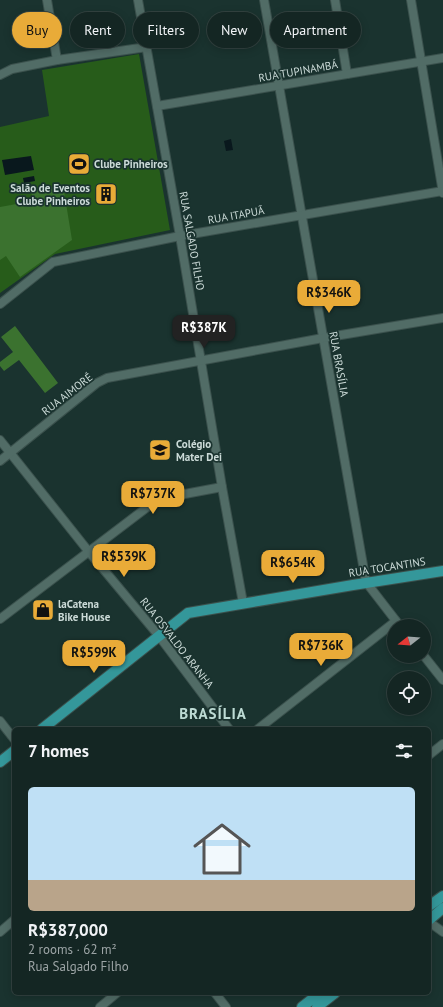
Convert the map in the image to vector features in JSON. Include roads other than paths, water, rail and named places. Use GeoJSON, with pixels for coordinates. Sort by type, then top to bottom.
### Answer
{"type":"FeatureCollection","features":[{"type":"Feature","properties":{"kind":"main road","name":"RUA TOCANTINS"},"geometry":{"type":"LineString","coordinates":[[45,727],[188,614],[366,582],[443,571]]}},
{"type":"Feature","properties":{"kind":"main road"},"geometry":{"type":"LineString","coordinates":[[0,762],[12,753]]}},
{"type":"Feature","properties":{"kind":"main road"},"geometry":{"type":"LineString","coordinates":[[431,905],[443,896]]}},
{"type":"Feature","properties":{"kind":"main road"},"geometry":{"type":"LineString","coordinates":[[431,919],[443,908]]}},
{"type":"Feature","properties":{"kind":"main road"},"geometry":{"type":"LineString","coordinates":[[302,1007],[317,995]]}},
{"type":"Feature","properties":{"kind":"main road"},"geometry":{"type":"LineString","coordinates":[[317,1007],[332,995]]}},
{"type":"Feature","properties":{"kind":"street"},"geometry":{"type":"LineString","coordinates":[[47,0],[57,60]]}},
{"type":"Feature","properties":{"kind":"street","name":"RUA SALGADO FILHO"},"geometry":{"type":"LineString","coordinates":[[138,0],[140,12]]}},
{"type":"Feature","properties":{"kind":"street","name":"RUA BRASÍLIA"},"geometry":{"type":"LineString","coordinates":[[264,0],[366,582],[395,619]]}},
{"type":"Feature","properties":{"kind":"street"},"geometry":{"type":"LineString","coordinates":[[335,0],[347,74]]}},
{"type":"Feature","properties":{"kind":"street"},"geometry":{"type":"LineString","coordinates":[[411,0],[420,62],[443,192]]}},
{"type":"Feature","properties":{"kind":"street"},"geometry":{"type":"LineString","coordinates":[[0,74],[12,69],[57,60],[140,48]]}},
{"type":"Feature","properties":{"kind":"street","name":"RUA SALGADO FILHO"},"geometry":{"type":"LineString","coordinates":[[147,48],[243,603]]}},
{"type":"Feature","properties":{"kind":"street","name":"RUA TUPINAMBÁ"},"geometry":{"type":"LineString","coordinates":[[157,106],[443,58]]}},
{"type":"Feature","properties":{"kind":"street","name":"RUA ITAPUÃ"},"geometry":{"type":"LineString","coordinates":[[0,304],[53,262],[180,236],[301,214],[443,192]]}},
{"type":"Feature","properties":{"kind":"street","name":"RUA AIMORÉ"},"geometry":{"type":"LineString","coordinates":[[0,461],[97,383],[107,378],[323,338],[443,318]]}},
{"type":"Feature","properties":{"kind":"street","name":"RUA OSVALDO ARANHA"},"geometry":{"type":"LineString","coordinates":[[0,440],[89,552],[159,636],[227,727]]}},
{"type":"Feature","properties":{"kind":"street"},"geometry":{"type":"LineString","coordinates":[[0,618],[158,500],[222,487]]}},
{"type":"Feature","properties":{"kind":"street"},"geometry":{"type":"LineString","coordinates":[[261,727],[387,631]]}},
{"type":"Feature","properties":{"kind":"street"},"geometry":{"type":"LineString","coordinates":[[430,663],[443,680]]}},
{"type":"Feature","properties":{"kind":"street"},"geometry":{"type":"LineString","coordinates":[[0,721],[12,736]]}},
{"type":"Feature","properties":{"kind":"street"},"geometry":{"type":"LineString","coordinates":[[431,753],[443,744]]}},
{"type":"Feature","properties":{"kind":"street"},"geometry":{"type":"LineString","coordinates":[[0,932],[12,922]]}},
{"type":"Feature","properties":{"kind":"street"},"geometry":{"type":"LineString","coordinates":[[431,923],[443,932]]}},
{"type":"Feature","properties":{"kind":"street"},"geometry":{"type":"LineString","coordinates":[[100,1007],[115,995]]}},
{"type":"Feature","properties":{"kind":"street"},"geometry":{"type":"LineString","coordinates":[[217,995],[226,1007]]}},
{"type":"Feature","properties":{"kind":"place","name":"Clube Pinheiros"},"geometry":{"type":"Point","coordinates":[79,164]}},
{"type":"Feature","properties":{"kind":"place","name":"Salão de Eventos Clube Pinheiros"},"geometry":{"type":"Point","coordinates":[106,194]}},
{"type":"Feature","properties":{"kind":"place","name":"Colégio Mater Dei"},"geometry":{"type":"Point","coordinates":[160,450]}},
{"type":"Feature","properties":{"kind":"place","name":"laCatena Bike House"},"geometry":{"type":"Point","coordinates":[43,610]}},
{"type":"Feature","properties":{"kind":"district","name":"BRASÍLIA"},"geometry":{"type":"Point","coordinates":[213,713]}}]}
